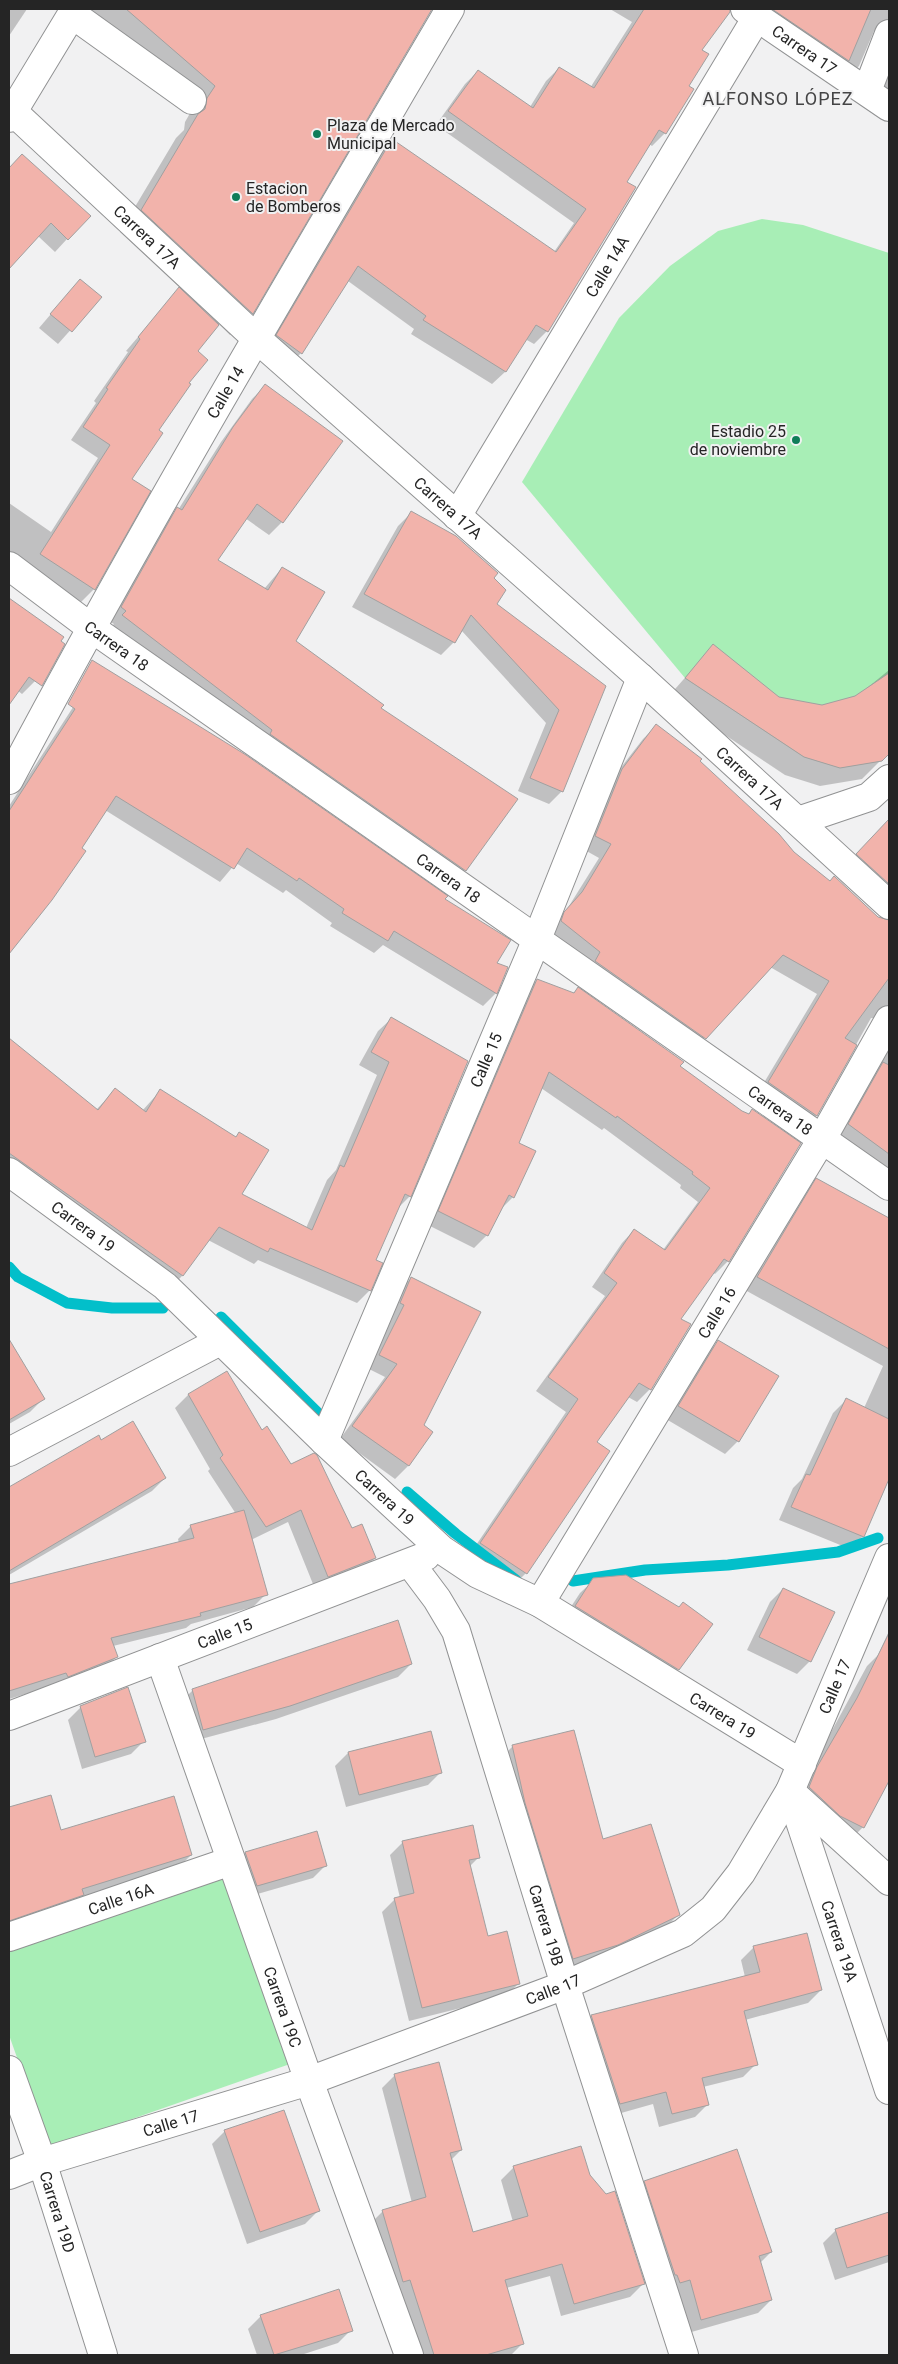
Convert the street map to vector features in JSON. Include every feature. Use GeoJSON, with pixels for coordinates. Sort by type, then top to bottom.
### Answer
{"type":"FeatureCollection","features":[{"type":"Feature","properties":{"kind":"street","name":"Calle 14"},"geometry":{"type":"LineString","coordinates":[[9,780],[90,627],[256,338],[450,9]]}},
{"type":"Feature","properties":{"kind":"street"},"geometry":{"type":"LineString","coordinates":[[10,112],[73,11],[192,100]]}},
{"type":"Feature","properties":{"kind":"street","name":"Carrera 17"},"geometry":{"type":"LineString","coordinates":[[751,13],[889,107]]}},
{"type":"Feature","properties":{"kind":"street","name":"Calle 14A"},"geometry":{"type":"LineString","coordinates":[[457,516],[751,13]]}},
{"type":"Feature","properties":{"kind":"street"},"geometry":{"type":"LineString","coordinates":[[867,91],[889,34]]}},
{"type":"Feature","properties":{"kind":"street","name":"Carrera 17A"},"geometry":{"type":"LineString","coordinates":[[10,112],[256,338],[641,678],[889,905]]}},
{"type":"Feature","properties":{"kind":"street","name":"Carrera 18"},"geometry":{"type":"LineString","coordinates":[[9,566],[90,627],[889,1186]]}},
{"type":"Feature","properties":{"kind":"street","name":"Calle 15"},"geometry":{"type":"LineString","coordinates":[[324,1441],[537,940],[641,678]]}},
{"type":"Feature","properties":{"kind":"street"},"geometry":{"type":"LineString","coordinates":[[798,821],[870,797],[889,779]]}},
{"type":"Feature","properties":{"kind":"street","name":"Calle 16"},"geometry":{"type":"LineString","coordinates":[[540,1602],[822,1139],[889,1020]]}},
{"type":"Feature","properties":{"kind":"street","name":"Carrera 19"},"geometry":{"type":"LineString","coordinates":[[9,1172],[165,1286],[324,1441],[442,1550],[478,1574],[540,1602],[802,1764]]}},
{"type":"Feature","properties":{"kind":"street"},"geometry":{"type":"LineString","coordinates":[[9,1452],[220,1341]]}},
{"type":"Feature","properties":{"kind":"street","name":"Calle 15"},"geometry":{"type":"LineString","coordinates":[[9,1716],[442,1550]]}},
{"type":"Feature","properties":{"kind":"street","name":"Calle 17"},"geometry":{"type":"LineString","coordinates":[[9,2175],[42,2162],[309,2081],[565,1985],[684,1933],[713,1909],[741,1873],[790,1791],[889,1558]]}},
{"type":"Feature","properties":{"kind":"street","name":"Carrera 19B"},"geometry":{"type":"LineString","coordinates":[[410,1562],[437,1599],[456,1631],[565,1985],[684,2355]]}},
{"type":"Feature","properties":{"kind":"street","name":"Carrera 19C"},"geometry":{"type":"LineString","coordinates":[[160,1658],[309,2081],[409,2355]]}},
{"type":"Feature","properties":{"kind":"street"},"geometry":{"type":"LineString","coordinates":[[790,1791],[889,1881]]}},
{"type":"Feature","properties":{"kind":"street","name":"Carrera 19A"},"geometry":{"type":"LineString","coordinates":[[790,1791],[888,2078]]}},
{"type":"Feature","properties":{"kind":"street","name":"Calle 16A"},"geometry":{"type":"LineString","coordinates":[[9,1937],[231,1861]]}},
{"type":"Feature","properties":{"kind":"street","name":"Carrera 19D"},"geometry":{"type":"LineString","coordinates":[[9,2070],[42,2162],[103,2355]]}},
{"type":"Feature","properties":{"kind":"green space"},"geometry":{"type":"Polygon","coordinates":[[[762,219],[803,225],[889,253],[889,754],[882,761],[840,768],[804,757],[685,678],[522,482],[619,318],[670,266],[718,231],[762,219]]]}},
{"type":"Feature","properties":{"kind":"green space"},"geometry":{"type":"Polygon","coordinates":[[[223,1874],[290,2064],[49,2148],[9,2035],[9,1949],[223,1874]]]}},
{"type":"Feature","properties":{"kind":"building"},"geometry":{"type":"Polygon","coordinates":[[[126,9],[432,9],[253,314],[141,210],[198,114],[205,109],[207,98],[215,86],[126,9]]]}},
{"type":"Feature","properties":{"kind":"building"},"geometry":{"type":"Polygon","coordinates":[[[644,9],[730,9],[730,12],[702,50],[709,54],[689,86],[694,89],[666,134],[659,130],[627,182],[636,187],[548,332],[536,325],[506,372],[423,320],[426,316],[358,266],[302,354],[276,335],[392,139],[556,252],[586,209],[448,111],[478,70],[533,108],[559,67],[594,88],[644,9]]]}},
{"type":"Feature","properties":{"kind":"building"},"geometry":{"type":"Polygon","coordinates":[[[772,9],[871,9],[849,61],[772,9]]]}},
{"type":"Feature","properties":{"kind":"building"},"geometry":{"type":"Polygon","coordinates":[[[22,154],[91,216],[68,240],[51,223],[9,269],[9,168],[22,154]]]}},
{"type":"Feature","properties":{"kind":"building"},"geometry":{"type":"Polygon","coordinates":[[[80,279],[102,297],[72,332],[50,314],[80,279]]]}},
{"type":"Feature","properties":{"kind":"building"},"geometry":{"type":"Polygon","coordinates":[[[179,287],[219,325],[198,351],[208,360],[189,383],[191,384],[159,430],[163,433],[132,479],[151,491],[95,590],[40,554],[110,445],[83,427],[108,389],[106,388],[140,339],[138,337],[179,287]]]}},
{"type":"Feature","properties":{"kind":"building"},"geometry":{"type":"Polygon","coordinates":[[[265,384],[343,441],[283,523],[257,504],[218,560],[268,590],[282,567],[325,592],[296,641],[384,705],[381,708],[518,799],[466,871],[270,734],[272,730],[122,615],[126,611],[121,607],[177,507],[182,510],[233,427],[265,384]]]}},
{"type":"Feature","properties":{"kind":"building"},"geometry":{"type":"Polygon","coordinates":[[[411,511],[456,536],[498,573],[494,578],[506,590],[497,604],[606,686],[563,792],[530,778],[559,710],[471,615],[455,643],[364,594],[411,511]]]}},
{"type":"Feature","properties":{"kind":"building"},"geometry":{"type":"Polygon","coordinates":[[[9,598],[64,637],[61,641],[65,644],[42,686],[29,677],[9,705],[9,598]]]}},
{"type":"Feature","properties":{"kind":"building"},"geometry":{"type":"Polygon","coordinates":[[[713,644],[779,697],[822,705],[855,696],[889,673],[889,754],[882,761],[840,768],[804,757],[685,678],[713,644]]]}},
{"type":"Feature","properties":{"kind":"building"},"geometry":{"type":"Polygon","coordinates":[[[92,660],[246,755],[448,896],[445,899],[511,940],[497,963],[508,967],[497,994],[394,931],[388,941],[342,913],[344,909],[299,878],[297,881],[247,848],[234,869],[116,796],[82,848],[86,851],[52,900],[9,954],[9,811],[75,709],[68,704],[92,660]]]}},
{"type":"Feature","properties":{"kind":"building"},"geometry":{"type":"Polygon","coordinates":[[[656,724],[702,759],[700,761],[779,834],[794,852],[830,881],[834,876],[878,917],[889,920],[889,978],[845,1038],[857,1045],[817,1116],[768,1082],[829,981],[783,955],[706,1039],[595,961],[600,952],[561,921],[564,912],[582,892],[611,844],[595,836],[622,769],[656,724]]]}},
{"type":"Feature","properties":{"kind":"building"},"geometry":{"type":"Polygon","coordinates":[[[889,819],[889,884],[856,854],[889,819]]]}},
{"type":"Feature","properties":{"kind":"building"},"geometry":{"type":"Polygon","coordinates":[[[537,979],[574,993],[578,987],[684,1062],[680,1066],[742,1111],[749,1114],[752,1109],[801,1143],[729,1262],[724,1259],[681,1319],[691,1324],[651,1390],[639,1383],[597,1442],[610,1451],[527,1574],[480,1543],[578,1399],[548,1377],[617,1283],[604,1273],[634,1229],[665,1250],[710,1188],[692,1174],[693,1172],[617,1116],[616,1118],[549,1072],[519,1143],[536,1151],[514,1198],[509,1195],[488,1236],[438,1211],[537,979]]]}},
{"type":"Feature","properties":{"kind":"building"},"geometry":{"type":"Polygon","coordinates":[[[391,1017],[468,1061],[411,1197],[405,1194],[376,1260],[383,1263],[371,1291],[270,1248],[268,1252],[219,1227],[183,1276],[9,1153],[9,1038],[98,1110],[115,1088],[146,1112],[160,1089],[236,1137],[239,1132],[269,1150],[242,1194],[312,1230],[340,1165],[344,1167],[389,1062],[371,1052],[391,1017]]]}},
{"type":"Feature","properties":{"kind":"building"},"geometry":{"type":"Polygon","coordinates":[[[883,1062],[889,1065],[889,1154],[848,1124],[883,1062]]]}},
{"type":"Feature","properties":{"kind":"building"},"geometry":{"type":"Polygon","coordinates":[[[816,1178],[889,1218],[889,1349],[757,1277],[816,1178]]]}},
{"type":"Feature","properties":{"kind":"building"},"geometry":{"type":"Polygon","coordinates":[[[411,1277],[481,1312],[424,1425],[433,1432],[409,1466],[352,1426],[397,1364],[379,1355],[404,1305],[400,1303],[411,1277]]]}},
{"type":"Feature","properties":{"kind":"building"},"geometry":{"type":"Polygon","coordinates":[[[9,1339],[45,1399],[9,1420],[9,1339]]]}},
{"type":"Feature","properties":{"kind":"building"},"geometry":{"type":"Polygon","coordinates":[[[718,1340],[779,1376],[739,1442],[678,1406],[718,1340]]]}},
{"type":"Feature","properties":{"kind":"building"},"geometry":{"type":"Polygon","coordinates":[[[227,1371],[262,1430],[267,1426],[291,1464],[314,1453],[317,1455],[352,1528],[362,1524],[376,1558],[328,1577],[301,1510],[266,1527],[220,1458],[223,1455],[188,1394],[227,1371]]]}},
{"type":"Feature","properties":{"kind":"building"},"geometry":{"type":"Polygon","coordinates":[[[846,1398],[889,1419],[889,1479],[864,1537],[791,1507],[806,1474],[810,1475],[846,1398]]]}},
{"type":"Feature","properties":{"kind":"building"},"geometry":{"type":"Polygon","coordinates":[[[133,1421],[166,1478],[9,1571],[9,1487],[99,1435],[101,1440],[133,1421]]]}},
{"type":"Feature","properties":{"kind":"building"},"geometry":{"type":"Polygon","coordinates":[[[244,1510],[268,1595],[200,1613],[201,1616],[111,1638],[118,1657],[68,1677],[66,1673],[9,1691],[9,1584],[194,1538],[190,1525],[244,1510]]]}},
{"type":"Feature","properties":{"kind":"building"},"geometry":{"type":"Polygon","coordinates":[[[626,1575],[679,1607],[683,1602],[713,1624],[679,1670],[575,1606],[593,1578],[626,1575]]]}},
{"type":"Feature","properties":{"kind":"building"},"geometry":{"type":"Polygon","coordinates":[[[783,1588],[835,1612],[811,1662],[759,1637],[783,1588]]]}},
{"type":"Feature","properties":{"kind":"building"},"geometry":{"type":"Polygon","coordinates":[[[398,1620],[412,1664],[290,1706],[203,1730],[192,1689],[398,1620]]]}},
{"type":"Feature","properties":{"kind":"building"},"geometry":{"type":"Polygon","coordinates":[[[889,1633],[889,1781],[864,1828],[840,1816],[809,1787],[817,1767],[857,1698],[889,1633]]]}},
{"type":"Feature","properties":{"kind":"building"},"geometry":{"type":"Polygon","coordinates":[[[128,1687],[146,1742],[95,1757],[80,1706],[128,1687]]]}},
{"type":"Feature","properties":{"kind":"building"},"geometry":{"type":"Polygon","coordinates":[[[574,1730],[603,1839],[651,1824],[680,1915],[618,1945],[573,1959],[525,1803],[512,1745],[574,1730]]]}},
{"type":"Feature","properties":{"kind":"building"},"geometry":{"type":"Polygon","coordinates":[[[431,1731],[442,1773],[359,1795],[348,1752],[431,1731]]]}},
{"type":"Feature","properties":{"kind":"building"},"geometry":{"type":"Polygon","coordinates":[[[51,1795],[61,1830],[174,1796],[192,1855],[82,1889],[84,1895],[9,1921],[9,1807],[51,1795]]]}},
{"type":"Feature","properties":{"kind":"building"},"geometry":{"type":"Polygon","coordinates":[[[473,1825],[480,1858],[469,1860],[488,1936],[507,1931],[520,1984],[422,2008],[394,1898],[414,1893],[402,1841],[473,1825]]]}},
{"type":"Feature","properties":{"kind":"building"},"geometry":{"type":"Polygon","coordinates":[[[317,1831],[327,1866],[257,1886],[245,1852],[317,1831]]]}},
{"type":"Feature","properties":{"kind":"building"},"geometry":{"type":"Polygon","coordinates":[[[807,1933],[822,1990],[744,2011],[758,2065],[702,2078],[709,2105],[672,2114],[666,2092],[620,2104],[591,2015],[760,1972],[753,1946],[807,1933]]]}},
{"type":"Feature","properties":{"kind":"building"},"geometry":{"type":"Polygon","coordinates":[[[439,2062],[462,2150],[450,2153],[473,2232],[528,2216],[513,2166],[581,2146],[590,2175],[606,2194],[615,2191],[645,2284],[574,2304],[562,2264],[505,2280],[524,2344],[486,2355],[434,2355],[410,2280],[403,2282],[382,2210],[426,2197],[394,2074],[439,2062]]]}},
{"type":"Feature","properties":{"kind":"building"},"geometry":{"type":"Polygon","coordinates":[[[284,2110],[320,2211],[260,2232],[224,2130],[284,2110]]]}},
{"type":"Feature","properties":{"kind":"building"},"geometry":{"type":"Polygon","coordinates":[[[737,2149],[772,2252],[759,2256],[772,2300],[701,2320],[690,2280],[680,2283],[677,2275],[675,2275],[644,2181],[737,2149]]]}},
{"type":"Feature","properties":{"kind":"building"},"geometry":{"type":"Polygon","coordinates":[[[889,2212],[889,2255],[847,2268],[835,2229],[889,2212]]]}},
{"type":"Feature","properties":{"kind":"building"},"geometry":{"type":"Polygon","coordinates":[[[339,2289],[353,2331],[274,2355],[260,2315],[339,2289]]]}},
{"type":"Feature","properties":{"kind":"waterway"},"geometry":{"type":"LineString","coordinates":[[9,1267],[18,1277],[67,1303],[112,1308],[163,1308]]}},
{"type":"Feature","properties":{"kind":"waterway"},"geometry":{"type":"LineString","coordinates":[[221,1317],[319,1414]]}},
{"type":"Feature","properties":{"kind":"waterway"},"geometry":{"type":"LineString","coordinates":[[407,1492],[456,1534],[516,1580]]}},
{"type":"Feature","properties":{"kind":"waterway"},"geometry":{"type":"LineString","coordinates":[[573,1581],[645,1570],[728,1565],[838,1552],[878,1538]]}},
{"type":"Feature","properties":{"kind":"place","name":"Plaza de Mercado Municipal"},"geometry":{"type":"Point","coordinates":[317,134]}},
{"type":"Feature","properties":{"kind":"place","name":"Estacion de Bomberos"},"geometry":{"type":"Point","coordinates":[236,197]}},
{"type":"Feature","properties":{"kind":"place","name":"Estadio 25 de noviembre"},"geometry":{"type":"Point","coordinates":[796,440]}},
{"type":"Feature","properties":{"kind":"district","name":"ALFONSO LÓPEZ"},"geometry":{"type":"Point","coordinates":[778,99]}}]}
